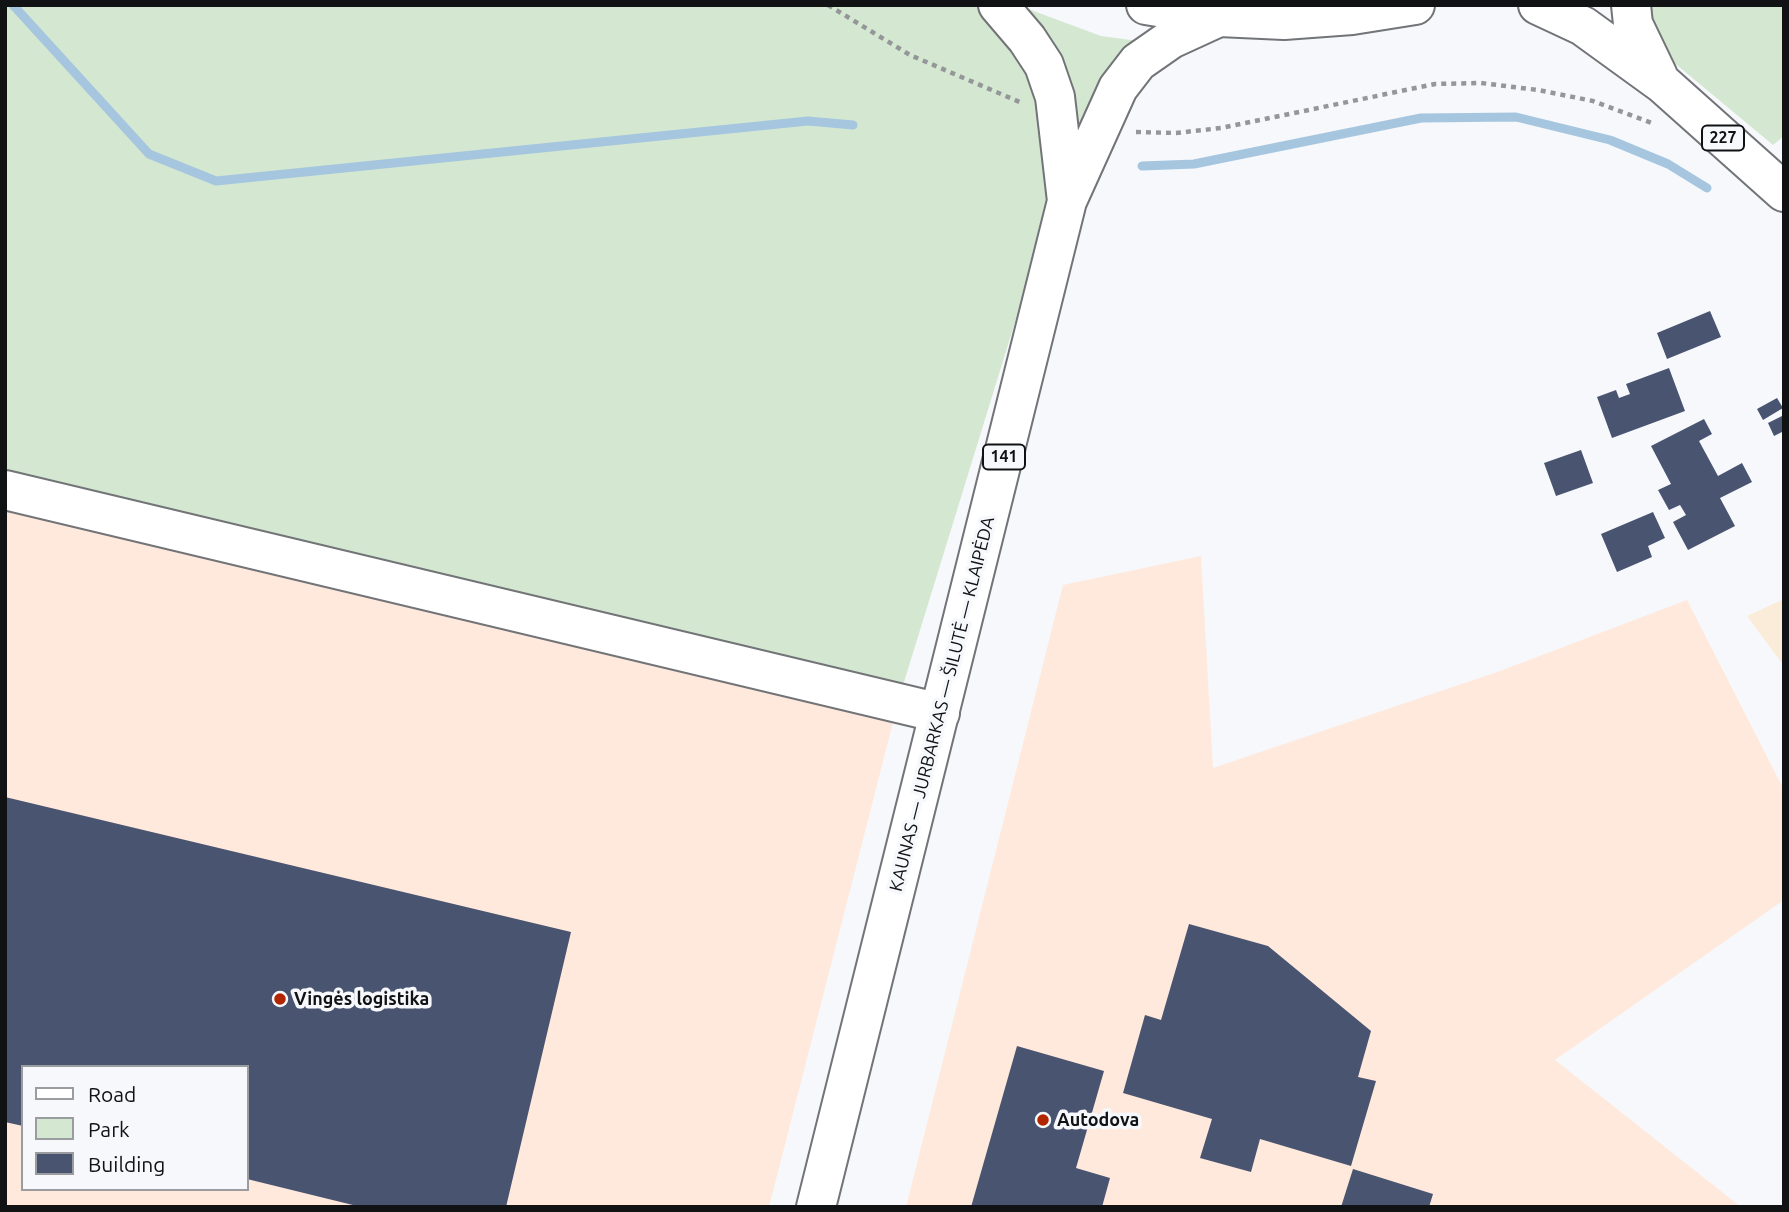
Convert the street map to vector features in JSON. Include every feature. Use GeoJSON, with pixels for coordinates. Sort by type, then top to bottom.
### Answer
{"type":"FeatureCollection","features":[{"type":"Feature","properties":{"kind":"main road","name":"141"},"geometry":{"type":"LineString","coordinates":[[998,5],[1027,38],[1044,65],[1058,114],[1067,201]]}},
{"type":"Feature","properties":{"kind":"main road"},"geometry":{"type":"LineString","coordinates":[[1146,5],[1219,17],[1284,20],[1352,15],[1415,5]]}},
{"type":"Feature","properties":{"kind":"main road","name":"227"},"geometry":{"type":"LineString","coordinates":[[1538,5],[1583,26],[1663,84],[1784,192]]}},
{"type":"Feature","properties":{"kind":"main road","name":"227"},"geometry":{"type":"LineString","coordinates":[[1631,5],[1633,24],[1663,84]]}},
{"type":"Feature","properties":{"kind":"main road","name":"141"},"geometry":{"type":"LineString","coordinates":[[1067,201],[1118,88],[1138,62],[1171,39],[1219,17]]}},
{"type":"Feature","properties":{"kind":"main road","name":"KAUNAS — JURBARKAS — ŠILUTĖ — KLAIPĖDA"},"geometry":{"type":"LineString","coordinates":[[816,1207],[1067,201]]}},
{"type":"Feature","properties":{"kind":"main road"},"geometry":{"type":"LineString","coordinates":[[5,490],[940,713]]}},
{"type":"Feature","properties":{"kind":"path"},"geometry":{"type":"LineString","coordinates":[[828,5],[856,25],[921,61],[966,81],[1058,114]]}},
{"type":"Feature","properties":{"kind":"path"},"geometry":{"type":"LineString","coordinates":[[1102,127],[1176,133],[1221,128],[1436,84],[1481,83],[1538,90],[1593,101],[1655,124]]}},
{"type":"Feature","properties":{"kind":"shaded area"},"geometry":{"type":"Polygon","coordinates":[[[5,481],[900,695],[769,1207],[5,1207],[5,481]]]}},
{"type":"Feature","properties":{"kind":"shaded area"},"geometry":{"type":"Polygon","coordinates":[[[1201,556],[1213,768],[1500,671],[1687,600],[1784,790],[1784,900],[1555,1060],[1741,1207],[906,1207],[1063,585],[1201,556]]]}},
{"type":"Feature","properties":{"kind":"shaded area"},"geometry":{"type":"Polygon","coordinates":[[[1784,599],[1784,666],[1747,616],[1784,599]]]}},
{"type":"Feature","properties":{"kind":"green space"},"geometry":{"type":"Polygon","coordinates":[[[5,5],[988,5],[1041,86],[1052,149],[1046,200],[1036,254],[900,695],[5,481],[5,5]]]}},
{"type":"Feature","properties":{"kind":"green space"},"geometry":{"type":"Polygon","coordinates":[[[1647,5],[1784,5],[1784,136],[1773,145],[1666,56],[1649,27],[1647,5]]]}},
{"type":"Feature","properties":{"kind":"green space"},"geometry":{"type":"Polygon","coordinates":[[[1023,7],[1101,36],[1138,41],[1079,142],[1023,7]]]}},
{"type":"Feature","properties":{"kind":"building"},"geometry":{"type":"Polygon","coordinates":[[[1710,311],[1721,337],[1667,359],[1657,333],[1710,311]]]}},
{"type":"Feature","properties":{"kind":"building"},"geometry":{"type":"Polygon","coordinates":[[[1669,368],[1685,411],[1612,438],[1597,397],[1616,390],[1619,398],[1630,394],[1626,384],[1669,368]]]}},
{"type":"Feature","properties":{"kind":"building"},"geometry":{"type":"Polygon","coordinates":[[[1777,398],[1783,408],[1763,420],[1757,409],[1777,398]]]}},
{"type":"Feature","properties":{"kind":"building"},"geometry":{"type":"Polygon","coordinates":[[[1784,415],[1784,431],[1774,436],[1768,423],[1784,415]]]}},
{"type":"Feature","properties":{"kind":"building"},"geometry":{"type":"Polygon","coordinates":[[[1704,419],[1712,434],[1699,441],[1718,476],[1742,463],[1752,482],[1720,498],[1735,526],[1688,550],[1673,522],[1686,515],[1680,505],[1669,510],[1658,490],[1671,484],[1651,446],[1704,419]]]}},
{"type":"Feature","properties":{"kind":"building"},"geometry":{"type":"Polygon","coordinates":[[[1581,450],[1593,483],[1556,496],[1544,463],[1581,450]]]}},
{"type":"Feature","properties":{"kind":"building"},"geometry":{"type":"Polygon","coordinates":[[[1653,512],[1665,538],[1648,546],[1652,557],[1617,572],[1601,534],[1653,512]]]}},
{"type":"Feature","properties":{"kind":"building","name":"Vingės logistika"},"geometry":{"type":"Polygon","coordinates":[[[5,797],[571,932],[506,1207],[361,1207],[248,1179],[248,1065],[21,1065],[21,1126],[5,1122],[5,797]]]}},
{"type":"Feature","properties":{"kind":"building"},"geometry":{"type":"Polygon","coordinates":[[[1189,924],[1268,946],[1371,1031],[1358,1077],[1376,1081],[1351,1166],[1260,1139],[1251,1172],[1200,1158],[1212,1119],[1123,1093],[1145,1015],[1161,1020],[1189,924]]]}},
{"type":"Feature","properties":{"kind":"building","name":"Autodova"},"geometry":{"type":"Polygon","coordinates":[[[1017,1046],[1104,1071],[1076,1168],[1110,1178],[1102,1207],[971,1207],[1017,1046]]]}},
{"type":"Feature","properties":{"kind":"building"},"geometry":{"type":"Polygon","coordinates":[[[1353,1169],[1433,1194],[1429,1207],[1341,1207],[1353,1169]]]}},
{"type":"Feature","properties":{"kind":"waterway"},"geometry":{"type":"LineString","coordinates":[[13,5],[149,154],[216,181],[808,121],[853,125]]}},
{"type":"Feature","properties":{"kind":"waterway"},"geometry":{"type":"LineString","coordinates":[[1142,166],[1194,164],[1421,118],[1516,117],[1610,140],[1668,164],[1707,188]]}},
{"type":"Feature","properties":{"kind":"place","name":"Vingės logistika"},"geometry":{"type":"Point","coordinates":[280,999]}},
{"type":"Feature","properties":{"kind":"place","name":"Autodova"},"geometry":{"type":"Point","coordinates":[1043,1120]}}]}
